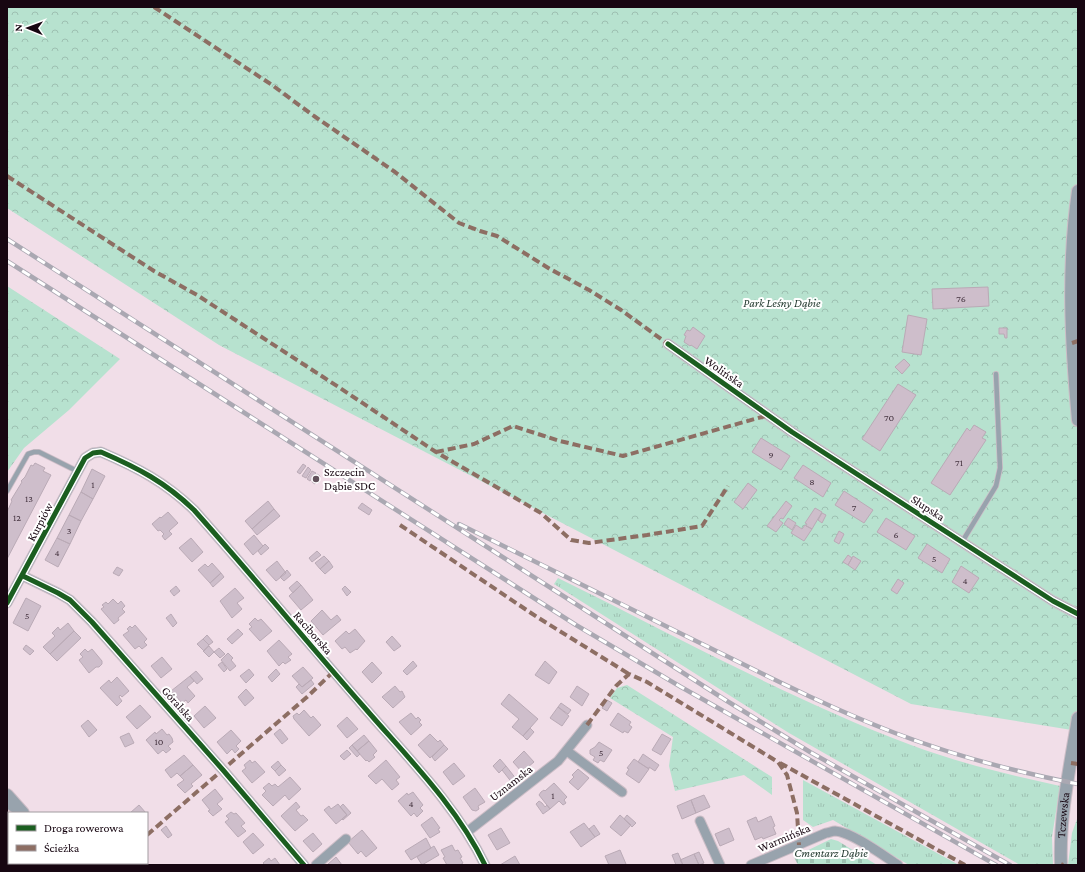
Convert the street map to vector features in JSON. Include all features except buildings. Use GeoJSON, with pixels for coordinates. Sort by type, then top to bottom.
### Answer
{"type":"FeatureCollection","features":[{"type":"Feature","properties":{"kind":"street"},"geometry":{"type":"LineString","coordinates":[[1078,191],[1074,224],[1070,288],[1072,342],[1078,420]]}},
{"type":"Feature","properties":{"kind":"street","name":"Wolińska"},"geometry":{"type":"LineString","coordinates":[[668,344],[769,415]]}},
{"type":"Feature","properties":{"kind":"street","name":"Słupska"},"geometry":{"type":"LineString","coordinates":[[769,415],[792,432],[1053,601],[1078,614]]}},
{"type":"Feature","properties":{"kind":"street","name":"Raciborska"},"geometry":{"type":"LineString","coordinates":[[93,453],[101,452],[148,474],[164,484],[194,510],[438,793],[467,832],[485,865]]}},
{"type":"Feature","properties":{"kind":"street","name":"Kurpiów"},"geometry":{"type":"LineString","coordinates":[[7,603],[23,576],[77,471],[85,458],[93,453]]}},
{"type":"Feature","properties":{"kind":"street","name":"Góralska"},"geometry":{"type":"LineString","coordinates":[[23,576],[58,592],[70,600],[80,610],[223,770],[304,865]]}},
{"type":"Feature","properties":{"kind":"street","name":"Tczewska"},"geometry":{"type":"LineString","coordinates":[[1061,865],[1061,831],[1078,718]]}},
{"type":"Feature","properties":{"kind":"street","name":"Uznamska"},"geometry":{"type":"LineString","coordinates":[[467,832],[558,761],[587,725]]}},
{"type":"Feature","properties":{"kind":"street"},"geometry":{"type":"LineString","coordinates":[[567,750],[622,792]]}},
{"type":"Feature","properties":{"kind":"street"},"geometry":{"type":"LineString","coordinates":[[7,795],[22,812]]}},
{"type":"Feature","properties":{"kind":"street"},"geometry":{"type":"LineString","coordinates":[[700,821],[720,865]]}},
{"type":"Feature","properties":{"kind":"street","name":"Warmińska"},"geometry":{"type":"LineString","coordinates":[[751,865],[826,833],[836,831],[847,834],[898,865]]}},
{"type":"Feature","properties":{"kind":"street"},"geometry":{"type":"LineString","coordinates":[[316,865],[346,840]]}},
{"type":"Feature","properties":{"kind":"lane"},"geometry":{"type":"LineString","coordinates":[[962,542],[996,486],[1000,468],[996,374]]}},
{"type":"Feature","properties":{"kind":"lane"},"geometry":{"type":"LineString","coordinates":[[7,491],[28,454],[34,452],[40,452],[77,471]]}},
{"type":"Feature","properties":{"kind":"lane"},"geometry":{"type":"LineString","coordinates":[[7,806],[16,812]]}},
{"type":"Feature","properties":{"kind":"green space","name":"Park Leśny Dąbie"},"geometry":{"type":"Polygon","coordinates":[[[7,7],[1078,7],[1078,731],[911,704],[219,345],[7,208],[7,7]]]}},
{"type":"Feature","properties":{"kind":"green space"},"geometry":{"type":"Polygon","coordinates":[[[7,286],[120,359],[69,410],[24,448],[7,472],[7,286]]]}},
{"type":"Feature","properties":{"kind":"green space"},"geometry":{"type":"Polygon","coordinates":[[[558,578],[732,666],[821,708],[866,727],[911,745],[966,763],[1060,786],[1052,837],[1053,865],[1020,865],[789,733],[554,584],[558,578]]]}},
{"type":"Feature","properties":{"kind":"green space"},"geometry":{"type":"Polygon","coordinates":[[[627,685],[772,777],[772,795],[744,775],[675,791],[669,766],[673,737],[610,698],[617,688],[627,685]]]}},
{"type":"Feature","properties":{"kind":"green space"},"geometry":{"type":"Polygon","coordinates":[[[803,780],[959,865],[909,865],[833,820],[813,827],[803,820],[803,780]]]}},
{"type":"Feature","properties":{"kind":"green space"},"geometry":{"type":"Polygon","coordinates":[[[1077,819],[1078,865],[1068,865],[1072,833],[1077,819]]]}},
{"type":"Feature","properties":{"kind":"green space","name":"Cmentarz Dąbie"},"geometry":{"type":"Polygon","coordinates":[[[831,839],[838,841],[877,865],[798,865],[794,857],[831,839]]]}},
{"type":"Feature","properties":{"kind":"railway"},"geometry":{"type":"LineString","coordinates":[[7,239],[727,701],[810,752],[1010,865]]}},
{"type":"Feature","properties":{"kind":"railway"},"geometry":{"type":"LineString","coordinates":[[7,261],[576,625],[681,687],[996,865]]}},
{"type":"Feature","properties":{"kind":"railway"},"geometry":{"type":"LineString","coordinates":[[459,524],[819,701],[870,723],[963,756],[1009,769],[1078,784]]}},
{"type":"Feature","properties":{"kind":"marked path"},"geometry":{"type":"LineString","coordinates":[[154,7],[272,85],[395,172],[459,223],[497,236],[621,310],[668,344]]}},
{"type":"Feature","properties":{"kind":"marked path"},"geometry":{"type":"LineString","coordinates":[[7,176],[154,271],[197,295],[436,452],[541,513],[571,540],[589,543],[702,526],[728,486]]}},
{"type":"Feature","properties":{"kind":"marked path"},"geometry":{"type":"LineString","coordinates":[[1072,343],[1078,341]]}},
{"type":"Feature","properties":{"kind":"marked path"},"geometry":{"type":"LineString","coordinates":[[436,452],[474,444],[513,426],[560,441],[623,456],[769,415]]}},
{"type":"Feature","properties":{"kind":"marked path"},"geometry":{"type":"LineString","coordinates":[[400,525],[537,617],[629,674]]}},
{"type":"Feature","properties":{"kind":"marked path"},"geometry":{"type":"LineString","coordinates":[[148,834],[307,697],[333,672]]}},
{"type":"Feature","properties":{"kind":"marked path"},"geometry":{"type":"LineString","coordinates":[[587,725],[616,686],[629,674],[647,682],[778,762],[787,775],[797,813],[799,845]]}},
{"type":"Feature","properties":{"kind":"marked path"},"geometry":{"type":"LineString","coordinates":[[780,763],[965,865]]}},
{"type":"Feature","properties":{"kind":"marked path"},"geometry":{"type":"LineString","coordinates":[[1071,763],[1078,764]]}},
{"type":"Feature","properties":{"kind":"cycle path"},"geometry":{"type":"LineString","coordinates":[[668,344],[792,432],[1053,601],[1078,614]]}},
{"type":"Feature","properties":{"kind":"cycle path"},"geometry":{"type":"LineString","coordinates":[[7,603],[85,458],[93,453],[101,452],[150,476],[172,491],[194,510],[414,763],[460,822],[485,865]]}},
{"type":"Feature","properties":{"kind":"cycle path"},"geometry":{"type":"LineString","coordinates":[[23,576],[70,600],[92,622],[223,770],[304,865]]}},
{"type":"Feature","properties":{"kind":"place","name":"Szczecin Dąbie SDC"},"geometry":{"type":"Point","coordinates":[316,479]}}]}
